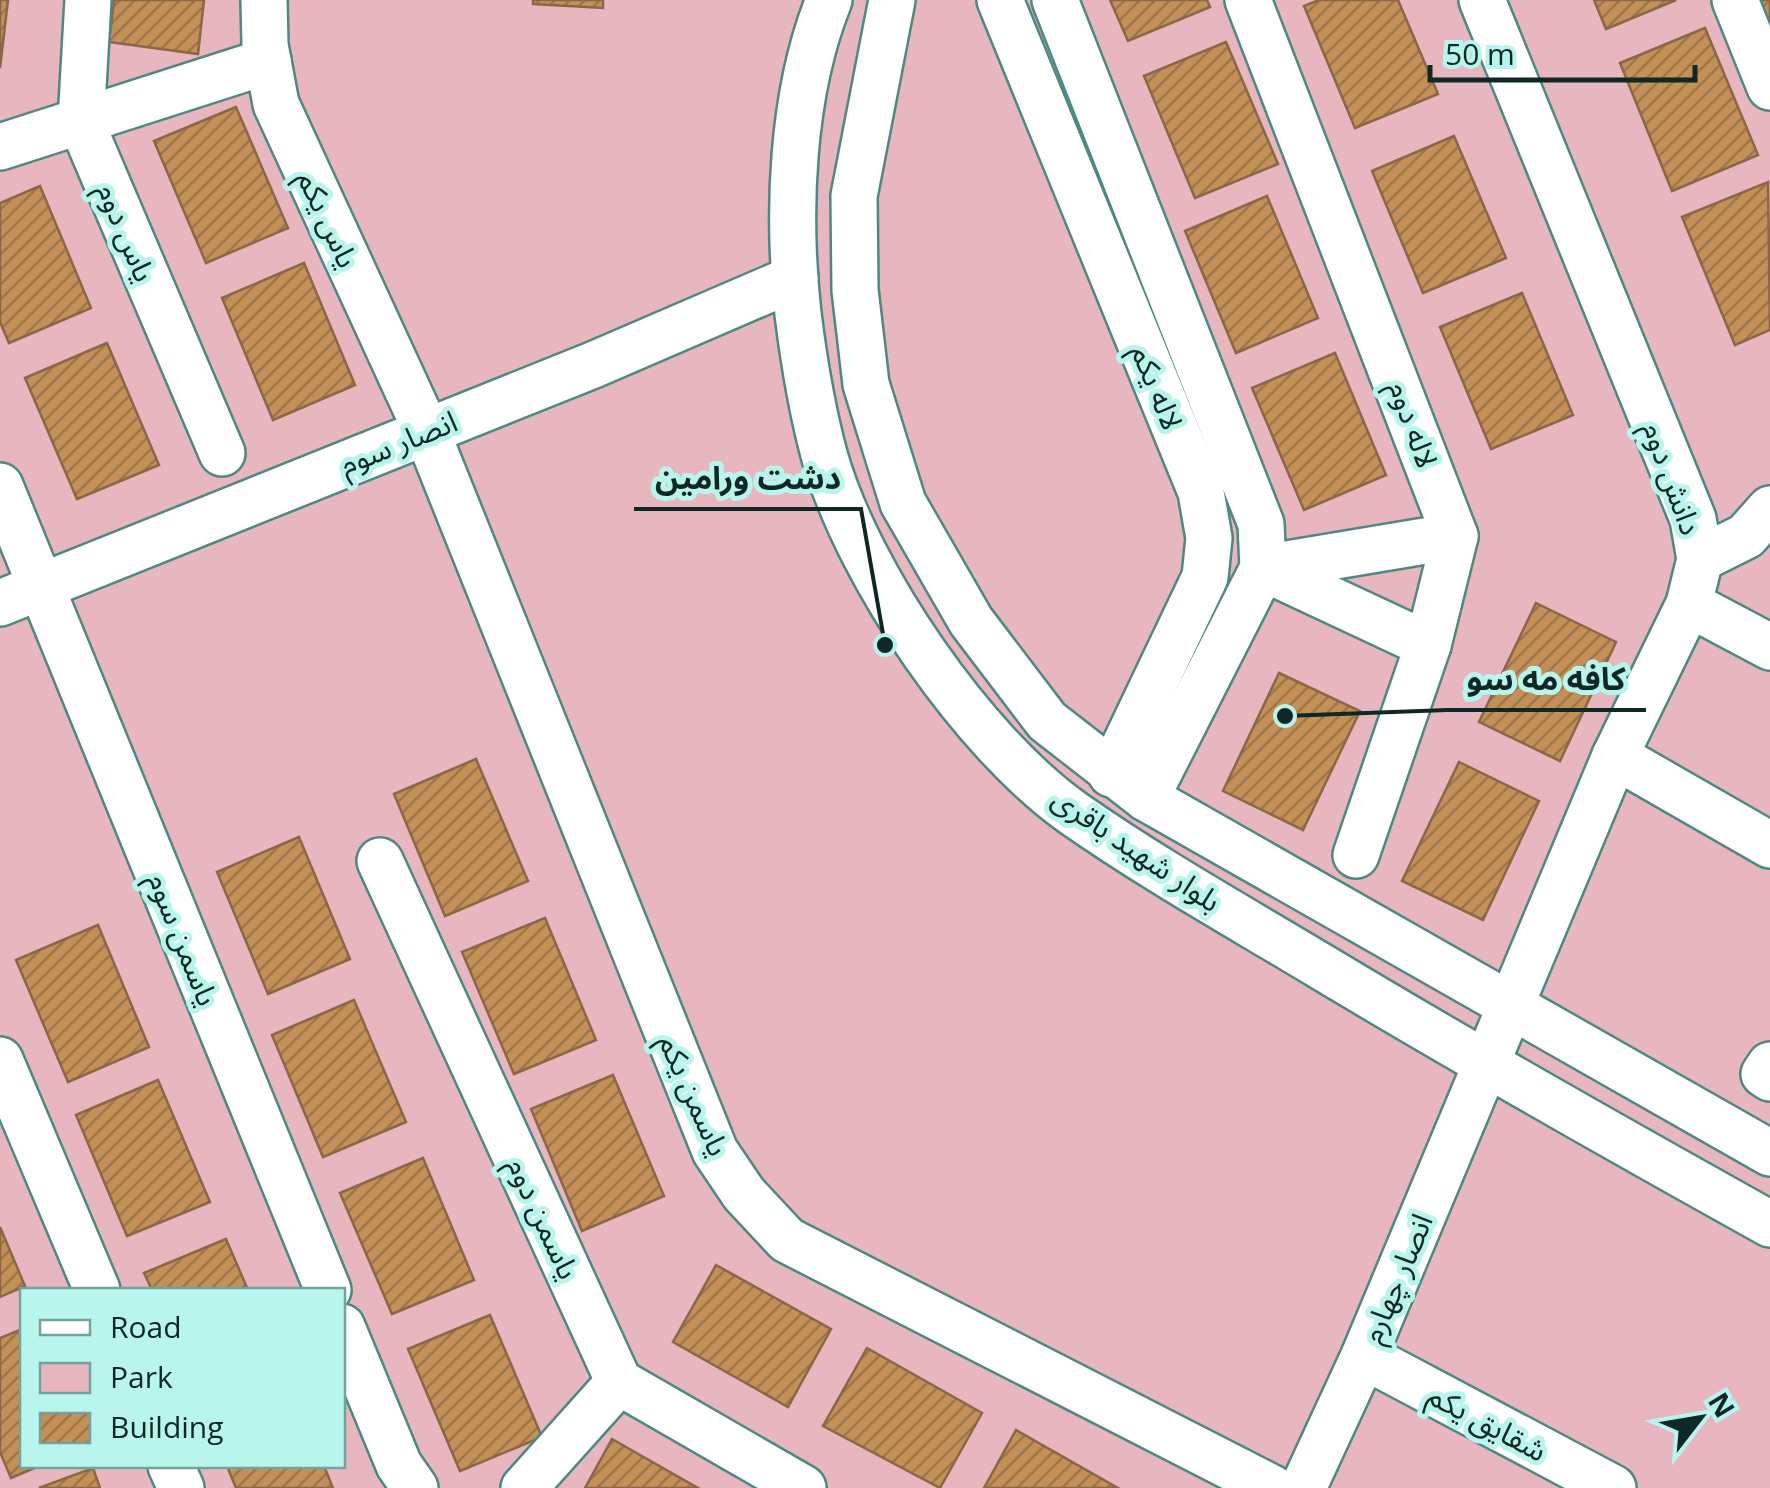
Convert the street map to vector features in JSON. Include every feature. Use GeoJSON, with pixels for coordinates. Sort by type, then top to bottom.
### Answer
{"type":"FeatureCollection","features":[{"type":"Feature","properties":{"kind":"street","name":"یاس دوم"},"geometry":{"type":"LineString","coordinates":[[88,0],[81,122],[222,454]]}},
{"type":"Feature","properties":{"kind":"street","name":"یاس یکم"},"geometry":{"type":"LineString","coordinates":[[264,0],[268,61],[276,104],[426,430]]}},
{"type":"Feature","properties":{"kind":"street","name":"بلوار شهید باقری"},"geometry":{"type":"LineString","coordinates":[[829,0],[807,76],[798,144],[795,278],[804,364],[826,461],[860,543],[920,646],[990,738],[1070,811],[1484,1066],[1770,1224]]}},
{"type":"Feature","properties":{"kind":"street","name":"بلوار شهید باقری"},"geometry":{"type":"LineString","coordinates":[[892,0],[854,196],[856,290],[866,384],[903,503],[970,621],[1047,720],[1128,786],[1508,1007],[1770,1152]]}},
{"type":"Feature","properties":{"kind":"street","name":"لاله یکم"},"geometry":{"type":"LineString","coordinates":[[1000,0],[1201,492],[1210,538],[1204,577],[1128,786]]}},
{"type":"Feature","properties":{"kind":"street"},"geometry":{"type":"LineString","coordinates":[[1055,0],[1261,524],[1263,568],[1128,786]]}},
{"type":"Feature","properties":{"kind":"street","name":"لاله دوم"},"geometry":{"type":"LineString","coordinates":[[1248,0],[1456,536]]}},
{"type":"Feature","properties":{"kind":"street","name":"دانش دوم"},"geometry":{"type":"LineString","coordinates":[[1482,0],[1693,519],[1700,559],[1689,604],[1615,756],[1508,1007]]}},
{"type":"Feature","properties":{"kind":"street"},"geometry":{"type":"LineString","coordinates":[[1735,0],[1770,87]]}},
{"type":"Feature","properties":{"kind":"street"},"geometry":{"type":"LineString","coordinates":[[0,146],[268,61]]}},
{"type":"Feature","properties":{"kind":"street","name":"انصار سوم"},"geometry":{"type":"LineString","coordinates":[[20,595],[795,278]]}},
{"type":"Feature","properties":{"kind":"street","name":"یاسمن یکم"},"geometry":{"type":"LineString","coordinates":[[426,430],[715,1151],[744,1194],[787,1240],[1272,1488]]}},
{"type":"Feature","properties":{"kind":"street","name":"یاسمن سوم"},"geometry":{"type":"LineString","coordinates":[[0,486],[20,595],[327,1288]]}},
{"type":"Feature","properties":{"kind":"street"},"geometry":{"type":"LineString","coordinates":[[1700,559],[1746,536],[1770,509]]}},
{"type":"Feature","properties":{"kind":"street"},"geometry":{"type":"LineString","coordinates":[[1263,568],[1456,536],[1428,645],[1356,855]]}},
{"type":"Feature","properties":{"kind":"street"},"geometry":{"type":"LineString","coordinates":[[1263,568],[1428,645]]}},
{"type":"Feature","properties":{"kind":"street"},"geometry":{"type":"LineString","coordinates":[[1689,604],[1770,647]]}},
{"type":"Feature","properties":{"kind":"street"},"geometry":{"type":"LineString","coordinates":[[1615,756],[1770,845]]}},
{"type":"Feature","properties":{"kind":"street","name":"یاسمن دوم"},"geometry":{"type":"LineString","coordinates":[[380,861],[620,1382]]}},
{"type":"Feature","properties":{"kind":"street","name":"انصار چهارم"},"geometry":{"type":"LineString","coordinates":[[1303,1488],[1364,1356],[1508,1007]]}},
{"type":"Feature","properties":{"kind":"street"},"geometry":{"type":"LineString","coordinates":[[0,1060],[96,1288]]}},
{"type":"Feature","properties":{"kind":"street"},"geometry":{"type":"LineString","coordinates":[[1770,1066],[1764,1074],[1770,1078]]}},
{"type":"Feature","properties":{"kind":"street"},"geometry":{"type":"LineString","coordinates":[[345,1333],[399,1465],[415,1488]]}},
{"type":"Feature","properties":{"kind":"street","name":"شقایق یکم"},"geometry":{"type":"LineString","coordinates":[[1364,1356],[1613,1488]]}},
{"type":"Feature","properties":{"kind":"street"},"geometry":{"type":"LineString","coordinates":[[524,1488],[620,1382],[804,1488]]}},
{"type":"Feature","properties":{"kind":"green space"},"geometry":{"type":"Polygon","coordinates":[[[0,0],[1770,0],[1770,1488],[0,1488],[0,0]]]}},
{"type":"Feature","properties":{"kind":"building"},"geometry":{"type":"Polygon","coordinates":[[[0,0],[8,0],[0,68],[0,0]]]}},
{"type":"Feature","properties":{"kind":"building"},"geometry":{"type":"Polygon","coordinates":[[[114,0],[204,0],[198,54],[109,42],[114,0]]]}},
{"type":"Feature","properties":{"kind":"building"},"geometry":{"type":"Polygon","coordinates":[[[533,0],[603,0],[603,8],[533,4],[533,0]]]}},
{"type":"Feature","properties":{"kind":"building"},"geometry":{"type":"Polygon","coordinates":[[[1110,0],[1207,0],[1210,7],[1128,41],[1110,0]]]}},
{"type":"Feature","properties":{"kind":"building"},"geometry":{"type":"Polygon","coordinates":[[[1319,0],[1398,0],[1438,94],[1355,128],[1304,6],[1319,0]]]}},
{"type":"Feature","properties":{"kind":"building"},"geometry":{"type":"Polygon","coordinates":[[[1594,0],[1676,0],[1606,29],[1594,0]]]}},
{"type":"Feature","properties":{"kind":"building"},"geometry":{"type":"Polygon","coordinates":[[[1760,0],[1770,0],[1770,25],[1760,0]]]}},
{"type":"Feature","properties":{"kind":"building"},"geometry":{"type":"Polygon","coordinates":[[[1705,28],[1758,155],[1672,191],[1620,63],[1705,28]]]}},
{"type":"Feature","properties":{"kind":"building"},"geometry":{"type":"Polygon","coordinates":[[[1226,42],[1278,164],[1195,198],[1144,76],[1226,42]]]}},
{"type":"Feature","properties":{"kind":"building"},"geometry":{"type":"Polygon","coordinates":[[[236,107],[288,228],[206,263],[154,141],[236,107]]]}},
{"type":"Feature","properties":{"kind":"building"},"geometry":{"type":"Polygon","coordinates":[[[1454,136],[1506,258],[1423,293],[1372,171],[1454,136]]]}},
{"type":"Feature","properties":{"kind":"building"},"geometry":{"type":"Polygon","coordinates":[[[1768,182],[1770,330],[1735,345],[1682,217],[1768,182]]]}},
{"type":"Feature","properties":{"kind":"building"},"geometry":{"type":"Polygon","coordinates":[[[40,186],[91,308],[9,343],[0,322],[0,203],[40,186]]]}},
{"type":"Feature","properties":{"kind":"building"},"geometry":{"type":"Polygon","coordinates":[[[1267,196],[1318,318],[1236,353],[1185,231],[1267,196]]]}},
{"type":"Feature","properties":{"kind":"building"},"geometry":{"type":"Polygon","coordinates":[[[304,263],[355,385],[273,420],[222,298],[304,263]]]}},
{"type":"Feature","properties":{"kind":"building"},"geometry":{"type":"Polygon","coordinates":[[[1522,293],[1573,415],[1491,449],[1440,327],[1522,293]]]}},
{"type":"Feature","properties":{"kind":"building"},"geometry":{"type":"Polygon","coordinates":[[[107,343],[159,465],[77,499],[25,378],[107,343]]]}},
{"type":"Feature","properties":{"kind":"building"},"geometry":{"type":"Polygon","coordinates":[[[1335,353],[1386,475],[1304,510],[1252,388],[1335,353]]]}},
{"type":"Feature","properties":{"kind":"building"},"geometry":{"type":"Polygon","coordinates":[[[1536,603],[1616,642],[1560,761],[1479,722],[1536,603]]]}},
{"type":"Feature","properties":{"kind":"building"},"geometry":{"type":"Polygon","coordinates":[[[1279,673],[1360,711],[1303,830],[1223,791],[1279,673]]]}},
{"type":"Feature","properties":{"kind":"building"},"geometry":{"type":"Polygon","coordinates":[[[476,759],[528,881],[445,916],[394,794],[476,759]]]}},
{"type":"Feature","properties":{"kind":"building"},"geometry":{"type":"Polygon","coordinates":[[[1459,762],[1539,801],[1483,920],[1402,881],[1459,762]]]}},
{"type":"Feature","properties":{"kind":"building"},"geometry":{"type":"Polygon","coordinates":[[[299,837],[350,959],[268,994],[217,872],[299,837]]]}},
{"type":"Feature","properties":{"kind":"building"},"geometry":{"type":"Polygon","coordinates":[[[545,918],[596,1040],[514,1074],[462,952],[545,918]]]}},
{"type":"Feature","properties":{"kind":"building"},"geometry":{"type":"Polygon","coordinates":[[[98,925],[149,1047],[68,1082],[16,960],[98,925]]]}},
{"type":"Feature","properties":{"kind":"building"},"geometry":{"type":"Polygon","coordinates":[[[354,1000],[406,1122],[323,1157],[272,1035],[354,1000]]]}},
{"type":"Feature","properties":{"kind":"building"},"geometry":{"type":"Polygon","coordinates":[[[613,1075],[664,1196],[582,1231],[531,1109],[613,1075]]]}},
{"type":"Feature","properties":{"kind":"building"},"geometry":{"type":"Polygon","coordinates":[[[158,1080],[210,1202],[127,1236],[76,1115],[158,1080]]]}},
{"type":"Feature","properties":{"kind":"building"},"geometry":{"type":"Polygon","coordinates":[[[423,1158],[474,1280],[392,1314],[340,1193],[423,1158]]]}},
{"type":"Feature","properties":{"kind":"building"},"geometry":{"type":"Polygon","coordinates":[[[0,1227],[25,1286],[0,1297],[0,1227]]]}},
{"type":"Feature","properties":{"kind":"building"},"geometry":{"type":"Polygon","coordinates":[[[226,1239],[247,1288],[151,1288],[144,1273],[226,1239]]]}},
{"type":"Feature","properties":{"kind":"building"},"geometry":{"type":"Polygon","coordinates":[[[716,1265],[831,1329],[788,1407],[673,1342],[716,1265]]]}},
{"type":"Feature","properties":{"kind":"building"},"geometry":{"type":"Polygon","coordinates":[[[490,1315],[542,1437],[460,1471],[408,1349],[490,1315]]]}},
{"type":"Feature","properties":{"kind":"building"},"geometry":{"type":"Polygon","coordinates":[[[20,1330],[20,1468],[34,1468],[11,1478],[0,1452],[0,1338],[20,1330]]]}},
{"type":"Feature","properties":{"kind":"building"},"geometry":{"type":"Polygon","coordinates":[[[867,1348],[982,1413],[940,1488],[823,1426],[867,1348]]]}},
{"type":"Feature","properties":{"kind":"building"},"geometry":{"type":"Polygon","coordinates":[[[1016,1430],[1118,1488],[984,1488],[1016,1430]]]}},
{"type":"Feature","properties":{"kind":"building"},"geometry":{"type":"Polygon","coordinates":[[[612,1439],[698,1488],[585,1488],[612,1439]]]}},
{"type":"Feature","properties":{"kind":"building"},"geometry":{"type":"Polygon","coordinates":[[[93,1468],[100,1488],[39,1488],[93,1468]]]}},
{"type":"Feature","properties":{"kind":"building"},"geometry":{"type":"Polygon","coordinates":[[[228,1468],[325,1468],[333,1488],[236,1488],[228,1468]]]}},
{"type":"Feature","properties":{"kind":"place","name":"دشت ورامین"},"geometry":{"type":"Point","coordinates":[885,645]}},
{"type":"Feature","properties":{"kind":"place","name":"کافه مه سو"},"geometry":{"type":"Point","coordinates":[1285,716]}}]}
